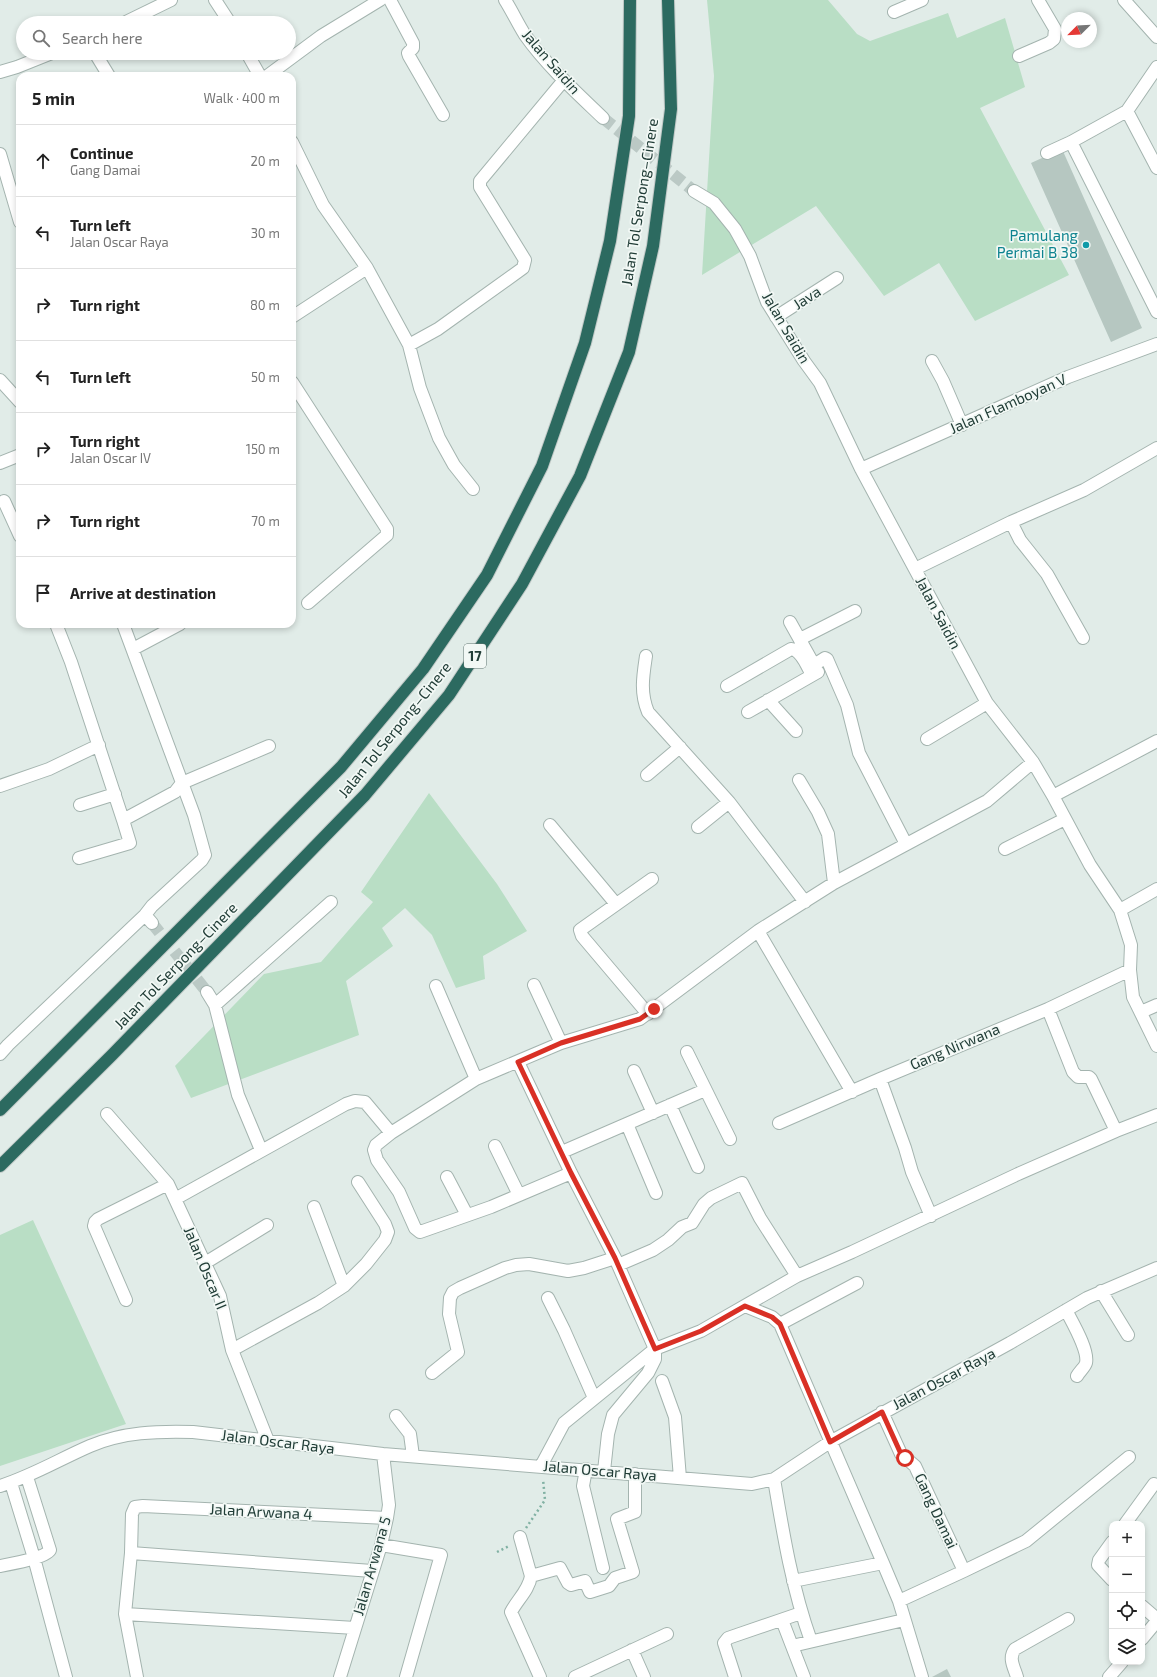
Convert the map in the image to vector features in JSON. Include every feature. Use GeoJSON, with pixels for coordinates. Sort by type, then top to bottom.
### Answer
{"type":"FeatureCollection","features":[{"type":"Feature","properties":{"kind":"highway","name":"Jalan Tol Serpong–Cinere"},"geometry":{"type":"LineString","coordinates":[[0,1110],[341,768],[423,669],[487,575],[542,466],[585,343],[607,256],[629,116],[630,0]]}},
{"type":"Feature","properties":{"kind":"highway","name":"Jalan Tol Serpong–Cinere"},"geometry":{"type":"LineString","coordinates":[[0,1166],[112,1056],[365,795],[449,695],[522,584],[580,476],[630,352],[653,246],[671,109],[668,0]]}},
{"type":"Feature","properties":{"kind":"street"},"geometry":{"type":"LineString","coordinates":[[139,16],[172,0]]}},
{"type":"Feature","properties":{"kind":"street"},"geometry":{"type":"LineString","coordinates":[[215,0],[225,16]]}},
{"type":"Feature","properties":{"kind":"street"},"geometry":{"type":"LineString","coordinates":[[296,55],[321,36],[380,0]]}},
{"type":"Feature","properties":{"kind":"street"},"geometry":{"type":"LineString","coordinates":[[390,0],[413,43],[413,48],[408,53],[409,56],[443,115]]}},
{"type":"Feature","properties":{"kind":"street","name":"Jalan Saidin"},"geometry":{"type":"LineString","coordinates":[[505,0],[525,34],[564,80],[603,118]]}},
{"type":"Feature","properties":{"kind":"street"},"geometry":{"type":"LineString","coordinates":[[894,12],[922,0]]}},
{"type":"Feature","properties":{"kind":"street"},"geometry":{"type":"LineString","coordinates":[[1019,56],[1049,43],[1054,39],[1055,29],[1038,0]]}},
{"type":"Feature","properties":{"kind":"street"},"geometry":{"type":"LineString","coordinates":[[1124,0],[1157,37]]}},
{"type":"Feature","properties":{"kind":"street"},"geometry":{"type":"LineString","coordinates":[[0,72],[17,68],[36,60]]}},
{"type":"Feature","properties":{"kind":"street"},"geometry":{"type":"LineString","coordinates":[[99,60],[107,72]]}},
{"type":"Feature","properties":{"kind":"street"},"geometry":{"type":"LineString","coordinates":[[252,60],[258,72]]}},
{"type":"Feature","properties":{"kind":"street"},"geometry":{"type":"LineString","coordinates":[[272,72],[289,60]]}},
{"type":"Feature","properties":{"kind":"street"},"geometry":{"type":"LineString","coordinates":[[1047,153],[1071,142],[1127,111],[1157,67]]}},
{"type":"Feature","properties":{"kind":"street"},"geometry":{"type":"LineString","coordinates":[[409,345],[438,329],[523,268],[525,260],[480,186],[480,181],[564,80]]}},
{"type":"Feature","properties":{"kind":"street"},"geometry":{"type":"LineString","coordinates":[[1127,111],[1157,168]]}},
{"type":"Feature","properties":{"kind":"street"},"geometry":{"type":"LineString","coordinates":[[1071,142],[1157,312]]}},
{"type":"Feature","properties":{"kind":"street"},"geometry":{"type":"LineString","coordinates":[[296,150],[323,205],[367,268],[409,345],[420,388],[439,438],[454,465],[473,489]]}},
{"type":"Feature","properties":{"kind":"street"},"geometry":{"type":"LineString","coordinates":[[0,154],[16,208]]}},
{"type":"Feature","properties":{"kind":"street","name":"Jalan Saidin"},"geometry":{"type":"LineString","coordinates":[[694,191],[714,203],[735,228],[750,256],[767,302],[820,383],[861,469],[987,704],[1033,762],[1090,865],[1120,910],[1131,945],[1130,970],[1132,992],[1157,1046]]}},
{"type":"Feature","properties":{"kind":"street"},"geometry":{"type":"LineString","coordinates":[[296,314],[367,268]]}},
{"type":"Feature","properties":{"kind":"street","name":"Java"},"geometry":{"type":"LineString","coordinates":[[776,317],[837,278]]}},
{"type":"Feature","properties":{"kind":"street","name":"Jalan Flamboyan V"},"geometry":{"type":"LineString","coordinates":[[861,469],[1068,377],[1157,344]]}},
{"type":"Feature","properties":{"kind":"street"},"geometry":{"type":"LineString","coordinates":[[932,361],[943,381],[962,425]]}},
{"type":"Feature","properties":{"kind":"street"},"geometry":{"type":"LineString","coordinates":[[0,380],[16,398]]}},
{"type":"Feature","properties":{"kind":"street"},"geometry":{"type":"LineString","coordinates":[[296,388],[386,529],[387,535],[308,603]]}},
{"type":"Feature","properties":{"kind":"street"},"geometry":{"type":"LineString","coordinates":[[915,569],[1011,522],[1084,490],[1157,448]]}},
{"type":"Feature","properties":{"kind":"street"},"geometry":{"type":"LineString","coordinates":[[0,463],[16,457]]}},
{"type":"Feature","properties":{"kind":"street"},"geometry":{"type":"LineString","coordinates":[[4,500],[16,527]]}},
{"type":"Feature","properties":{"kind":"street"},"geometry":{"type":"LineString","coordinates":[[1011,522],[1026,548],[1047,574],[1083,638]]}},
{"type":"Feature","properties":{"kind":"street"},"geometry":{"type":"LineString","coordinates":[[800,639],[855,611]]}},
{"type":"Feature","properties":{"kind":"street"},"geometry":{"type":"LineString","coordinates":[[790,622],[814,664],[826,658],[848,705],[859,753],[906,844]]}},
{"type":"Feature","properties":{"kind":"street"},"geometry":{"type":"LineString","coordinates":[[58,628],[71,662],[99,745],[124,820],[130,843],[79,858]]}},
{"type":"Feature","properties":{"kind":"street"},"geometry":{"type":"LineString","coordinates":[[0,1054],[13,1039],[149,919],[152,906],[202,860],[204,855],[194,815],[125,628]]}},
{"type":"Feature","properties":{"kind":"street"},"geometry":{"type":"LineString","coordinates":[[133,649],[172,628]]}},
{"type":"Feature","properties":{"kind":"street"},"geometry":{"type":"LineString","coordinates":[[727,686],[791,649],[797,650],[802,656],[812,675]]}},
{"type":"Feature","properties":{"kind":"street"},"geometry":{"type":"LineString","coordinates":[[646,656],[642,695],[648,712],[729,802],[805,902]]}},
{"type":"Feature","properties":{"kind":"street"},"geometry":{"type":"LineString","coordinates":[[748,712],[812,675],[826,668],[831,670]]}},
{"type":"Feature","properties":{"kind":"street"},"geometry":{"type":"LineString","coordinates":[[768,700],[796,731]]}},
{"type":"Feature","properties":{"kind":"street"},"geometry":{"type":"LineString","coordinates":[[927,739],[987,704]]}},
{"type":"Feature","properties":{"kind":"street"},"geometry":{"type":"LineString","coordinates":[[1053,796],[1157,741]]}},
{"type":"Feature","properties":{"kind":"street"},"geometry":{"type":"LineString","coordinates":[[0,786],[49,769],[99,745]]}},
{"type":"Feature","properties":{"kind":"street"},"geometry":{"type":"LineString","coordinates":[[124,820],[175,792],[182,783],[269,746]]}},
{"type":"Feature","properties":{"kind":"street"},"geometry":{"type":"LineString","coordinates":[[648,775],[680,747]]}},
{"type":"Feature","properties":{"kind":"street"},"geometry":{"type":"LineString","coordinates":[[571,1173],[467,1215],[420,1232],[416,1229],[400,1192],[377,1160],[374,1150],[376,1145],[391,1133],[476,1079],[561,1043],[640,1019],[758,931],[834,883],[987,801],[1033,762]]}},
{"type":"Feature","properties":{"kind":"street"},"geometry":{"type":"LineString","coordinates":[[798,780],[818,812],[828,834],[834,883]]}},
{"type":"Feature","properties":{"kind":"street"},"geometry":{"type":"LineString","coordinates":[[80,805],[115,794]]}},
{"type":"Feature","properties":{"kind":"street"},"geometry":{"type":"LineString","coordinates":[[698,827],[729,802]]}},
{"type":"Feature","properties":{"kind":"street"},"geometry":{"type":"LineString","coordinates":[[1005,849],[1065,819]]}},
{"type":"Feature","properties":{"kind":"street"},"geometry":{"type":"LineString","coordinates":[[550,825],[616,904]]}},
{"type":"Feature","properties":{"kind":"street"},"geometry":{"type":"LineString","coordinates":[[648,1014],[581,934],[582,928],[652,879]]}},
{"type":"Feature","properties":{"kind":"street"},"geometry":{"type":"LineString","coordinates":[[1120,910],[1157,889]]}},
{"type":"Feature","properties":{"kind":"street"},"geometry":{"type":"LineString","coordinates":[[215,1005],[331,902]]}},
{"type":"Feature","properties":{"kind":"street"},"geometry":{"type":"LineString","coordinates":[[758,931],[852,1092]]}},
{"type":"Feature","properties":{"kind":"street","name":"Gang Nirwana"},"geometry":{"type":"LineString","coordinates":[[779,1123],[852,1092],[880,1078],[1048,1008],[1130,970]]}},
{"type":"Feature","properties":{"kind":"street"},"geometry":{"type":"LineString","coordinates":[[534,985],[561,1043]]}},
{"type":"Feature","properties":{"kind":"street"},"geometry":{"type":"LineString","coordinates":[[436,986],[476,1079]]}},
{"type":"Feature","properties":{"kind":"street"},"geometry":{"type":"LineString","coordinates":[[207,992],[215,1005],[238,1095],[261,1150]]}},
{"type":"Feature","properties":{"kind":"street"},"geometry":{"type":"LineString","coordinates":[[1141,1012],[1157,1005]]}},
{"type":"Feature","properties":{"kind":"street"},"geometry":{"type":"LineString","coordinates":[[1048,1008],[1073,1072],[1078,1077],[1089,1077],[1091,1079],[1116,1131]]}},
{"type":"Feature","properties":{"kind":"street"},"geometry":{"type":"LineString","coordinates":[[687,1052],[730,1139]]}},
{"type":"Feature","properties":{"kind":"street"},"geometry":{"type":"LineString","coordinates":[[518,1062],[546,1117],[571,1173],[616,1262],[655,1349],[656,1360],[648,1373],[613,1415],[608,1434],[604,1471]]}},
{"type":"Feature","properties":{"kind":"street"},"geometry":{"type":"LineString","coordinates":[[634,1072],[653,1113]]}},
{"type":"Feature","properties":{"kind":"street"},"geometry":{"type":"LineString","coordinates":[[880,1078],[912,1172],[931,1216]]}},
{"type":"Feature","properties":{"kind":"street"},"geometry":{"type":"LineString","coordinates":[[562,1152],[705,1090]]}},
{"type":"Feature","properties":{"kind":"street"},"geometry":{"type":"LineString","coordinates":[[175,1199],[261,1150],[346,1104],[355,1101],[364,1102],[391,1133]]}},
{"type":"Feature","properties":{"kind":"street"},"geometry":{"type":"LineString","coordinates":[[670,1105],[698,1167]]}},
{"type":"Feature","properties":{"kind":"street","name":"Jalan Oscar II"},"geometry":{"type":"LineString","coordinates":[[107,1114],[168,1184],[220,1296],[232,1350],[268,1441]]}},
{"type":"Feature","properties":{"kind":"street"},"geometry":{"type":"LineString","coordinates":[[541,1466],[564,1423],[655,1349],[701,1331],[797,1276],[931,1216],[1018,1174],[1116,1131],[1157,1115]]}},
{"type":"Feature","properties":{"kind":"street"},"geometry":{"type":"LineString","coordinates":[[627,1124],[656,1193]]}},
{"type":"Feature","properties":{"kind":"street"},"geometry":{"type":"LineString","coordinates":[[495,1146],[519,1194]]}},
{"type":"Feature","properties":{"kind":"street"},"geometry":{"type":"LineString","coordinates":[[447,1177],[467,1215]]}},
{"type":"Feature","properties":{"kind":"street"},"geometry":{"type":"LineString","coordinates":[[232,1350],[318,1303],[344,1286],[366,1264],[385,1240],[388,1232],[385,1224],[358,1182]]}},
{"type":"Feature","properties":{"kind":"street"},"geometry":{"type":"LineString","coordinates":[[432,1372],[458,1352],[449,1314],[450,1298],[453,1292],[505,1268],[516,1265],[529,1264],[568,1271],[616,1262],[653,1250],[668,1240],[682,1227],[692,1222],[704,1204],[711,1198],[742,1183],[760,1218],[797,1276]]}},
{"type":"Feature","properties":{"kind":"street"},"geometry":{"type":"LineString","coordinates":[[126,1300],[94,1226],[95,1222],[98,1219],[168,1184]]}},
{"type":"Feature","properties":{"kind":"street"},"geometry":{"type":"LineString","coordinates":[[314,1208],[344,1286]]}},
{"type":"Feature","properties":{"kind":"street"},"geometry":{"type":"LineString","coordinates":[[205,1262],[267,1226]]}},
{"type":"Feature","properties":{"kind":"street","name":"Jalan Oscar Raya"},"geometry":{"type":"LineString","coordinates":[[6,1484],[27,1477],[91,1446],[109,1439],[135,1433],[166,1431],[193,1432],[383,1454],[752,1484],[774,1478],[830,1442],[882,1412],[1010,1343],[1101,1291],[1157,1268]]}},
{"type":"Feature","properties":{"kind":"street"},"geometry":{"type":"LineString","coordinates":[[780,1324],[857,1283]]}},
{"type":"Feature","properties":{"kind":"street"},"geometry":{"type":"LineString","coordinates":[[1101,1291],[1128,1335]]}},
{"type":"Feature","properties":{"kind":"street"},"geometry":{"type":"LineString","coordinates":[[548,1298],[594,1398]]}},
{"type":"Feature","properties":{"kind":"street"},"geometry":{"type":"LineString","coordinates":[[745,1306],[772,1317],[780,1324],[899,1601],[922,1677]]}},
{"type":"Feature","properties":{"kind":"street"},"geometry":{"type":"LineString","coordinates":[[1066,1310],[1081,1338],[1086,1358],[1086,1365],[1077,1376]]}},
{"type":"Feature","properties":{"kind":"street"},"geometry":{"type":"LineString","coordinates":[[662,1381],[675,1417],[680,1478]]}},
{"type":"Feature","properties":{"kind":"street","name":"Gang Damai"},"geometry":{"type":"LineString","coordinates":[[882,1412],[901,1454],[915,1466],[964,1571]]}},
{"type":"Feature","properties":{"kind":"street"},"geometry":{"type":"LineString","coordinates":[[396,1416],[410,1434],[413,1456]]}},
{"type":"Feature","properties":{"kind":"street","name":"Jalan Arwana 5"},"geometry":{"type":"LineString","coordinates":[[340,1677],[381,1545],[387,1518],[389,1505],[383,1454]]}},
{"type":"Feature","properties":{"kind":"street"},"geometry":{"type":"LineString","coordinates":[[899,1601],[1026,1541],[1129,1457]]}},
{"type":"Feature","properties":{"kind":"street"},"geometry":{"type":"LineString","coordinates":[[586,1470],[583,1486],[603,1568]]}},
{"type":"Feature","properties":{"kind":"street"},"geometry":{"type":"LineString","coordinates":[[531,1576],[560,1568],[568,1583],[571,1585],[585,1581],[590,1592],[608,1586],[615,1578],[633,1572],[617,1519],[635,1512],[635,1474]]}},
{"type":"Feature","properties":{"kind":"street"},"geometry":{"type":"LineString","coordinates":[[0,1566],[47,1554],[50,1549],[27,1477]]}},
{"type":"Feature","properties":{"kind":"street"},"geometry":{"type":"LineString","coordinates":[[774,1478],[793,1582],[801,1613],[811,1641]]}},
{"type":"Feature","properties":{"kind":"street"},"geometry":{"type":"LineString","coordinates":[[6,1484],[34,1558],[66,1677]]}},
{"type":"Feature","properties":{"kind":"street"},"geometry":{"type":"LineString","coordinates":[[1127,1521],[1154,1484]]}},
{"type":"Feature","properties":{"kind":"street","name":"Jalan Arwana 4"},"geometry":{"type":"LineString","coordinates":[[131,1553],[132,1514],[135,1508],[151,1506],[387,1518]]}},
{"type":"Feature","properties":{"kind":"street"},"geometry":{"type":"LineString","coordinates":[[520,1537],[531,1576],[530,1582],[511,1612],[540,1677]]}},
{"type":"Feature","properties":{"kind":"street"},"geometry":{"type":"LineString","coordinates":[[381,1545],[441,1555],[406,1677]]}},
{"type":"Feature","properties":{"kind":"street"},"geometry":{"type":"LineString","coordinates":[[1109,1546],[1099,1560],[1098,1564],[1109,1577]]}},
{"type":"Feature","properties":{"kind":"street"},"geometry":{"type":"LineString","coordinates":[[137,1677],[125,1614],[131,1553],[372,1572]]}},
{"type":"Feature","properties":{"kind":"street"},"geometry":{"type":"LineString","coordinates":[[793,1582],[883,1562]]}},
{"type":"Feature","properties":{"kind":"street"},"geometry":{"type":"LineString","coordinates":[[1145,1609],[1157,1620],[1145,1635]]}},
{"type":"Feature","properties":{"kind":"street"},"geometry":{"type":"LineString","coordinates":[[735,1677],[724,1643],[728,1638],[801,1613]]}},
{"type":"Feature","properties":{"kind":"street"},"geometry":{"type":"LineString","coordinates":[[125,1614],[355,1628]]}},
{"type":"Feature","properties":{"kind":"street"},"geometry":{"type":"LineString","coordinates":[[1017,1677],[1011,1658],[1011,1653],[1015,1649],[1068,1619]]}},
{"type":"Feature","properties":{"kind":"street"},"geometry":{"type":"LineString","coordinates":[[782,1620],[804,1677]]}},
{"type":"Feature","properties":{"kind":"street"},"geometry":{"type":"LineString","coordinates":[[792,1646],[904,1620]]}},
{"type":"Feature","properties":{"kind":"street"},"geometry":{"type":"LineString","coordinates":[[575,1677],[667,1634]]}},
{"type":"Feature","properties":{"kind":"street"},"geometry":{"type":"LineString","coordinates":[[632,1650],[644,1677]]}},
{"type":"Feature","properties":{"kind":"street"},"geometry":{"type":"LineString","coordinates":[[1109,1677],[1119,1665]]}},
{"type":"Feature","properties":{"kind":"path"},"geometry":{"type":"LineString","coordinates":[[498,1552],[508,1547],[520,1537],[546,1500],[541,1466]]}},
{"type":"Feature","properties":{"kind":"green space"},"geometry":{"type":"Polygon","coordinates":[[[707,0],[828,0],[857,34],[870,41],[948,13],[957,38],[1005,18],[1025,87],[980,108],[1069,275],[975,321],[939,263],[884,296],[816,206],[702,275],[714,76],[707,0]]]}},
{"type":"Feature","properties":{"kind":"green space"},"geometry":{"type":"Polygon","coordinates":[[[429,793],[497,884],[527,931],[483,956],[485,979],[456,988],[432,935],[405,908],[382,928],[393,946],[346,981],[359,1035],[191,1098],[175,1066],[264,974],[321,962],[373,902],[361,892],[429,793]]]}},
{"type":"Feature","properties":{"kind":"green space"},"geometry":{"type":"Polygon","coordinates":[[[33,1220],[126,1424],[0,1466],[0,1235],[33,1220]]]}},
{"type":"Feature","properties":{"kind":"building","name":"Pamulang Permai B 38"},"geometry":{"type":"Polygon","coordinates":[[[1062,149],[1142,328],[1111,342],[1031,163],[1062,149]]]}},
{"type":"Feature","properties":{"kind":"building"},"geometry":{"type":"Polygon","coordinates":[[[947,1669],[951,1677],[932,1677],[947,1669]]]}},
{"type":"Feature","properties":{"kind":"tunnel"},"geometry":{"type":"LineString","coordinates":[[603,118],[694,191]]}},
{"type":"Feature","properties":{"kind":"tunnel"},"geometry":{"type":"LineString","coordinates":[[152,923],[207,992]]}},
{"type":"Feature","properties":{"kind":"place","name":"Pamulang Permai B 38"},"geometry":{"type":"Point","coordinates":[1086,245]}},
{"type":"Feature","properties":{"kind":"route"},"geometry":{"type":"LineString","coordinates":[[654,1009],[640,1019],[561,1043],[518,1062],[546,1117],[571,1173],[615,1258],[655,1349],[701,1331],[745,1306],[772,1317],[780,1324],[830,1442],[882,1412],[901,1454],[905,1458]]}}]}
